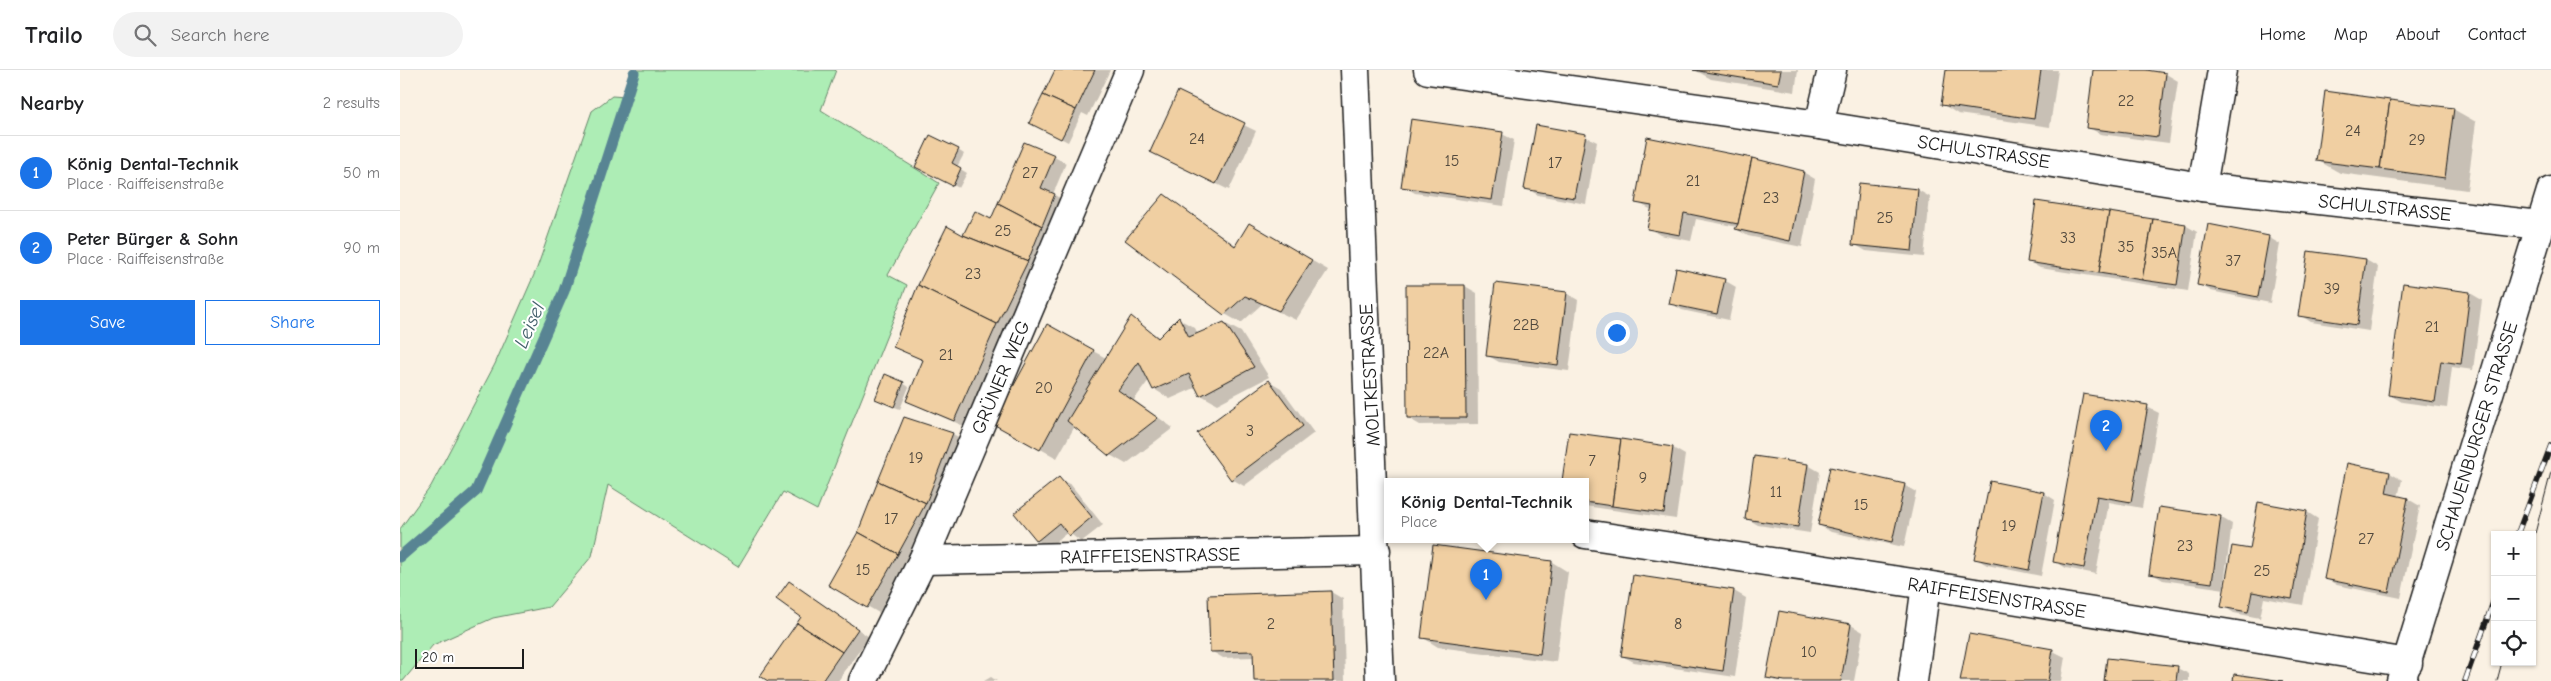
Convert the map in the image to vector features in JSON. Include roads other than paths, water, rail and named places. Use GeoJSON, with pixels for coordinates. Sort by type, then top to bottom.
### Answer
{"type":"FeatureCollection","features":[{"type":"Feature","properties":{"kind":"street","name":"GRÜNER WEG"},"geometry":{"type":"LineString","coordinates":[[863,681],[923,560],[1130,70]]}},
{"type":"Feature","properties":{"kind":"street","name":"MOLTKESTRASSE"},"geometry":{"type":"LineString","coordinates":[[1355,70],[1381,504],[1376,550],[1380,681]]}},
{"type":"Feature","properties":{"kind":"street","name":"SCHULSTRASSE"},"geometry":{"type":"LineString","coordinates":[[1428,70],[1819,124],[2202,186],[2540,224]]}},
{"type":"Feature","properties":{"kind":"street"},"geometry":{"type":"LineString","coordinates":[[1819,124],[1832,70]]}},
{"type":"Feature","properties":{"kind":"street"},"geometry":{"type":"LineString","coordinates":[[2202,186],[2222,70]]}},
{"type":"Feature","properties":{"kind":"street","name":"SCHAUENBURGER STRASSE"},"geometry":{"type":"LineString","coordinates":[[2405,672],[2551,191]]}},
{"type":"Feature","properties":{"kind":"street","name":"RAIFFEISENSTRASSE"},"geometry":{"type":"LineString","coordinates":[[1589,535],[1926,585],[2405,672]]}},
{"type":"Feature","properties":{"kind":"street","name":"RAIFFEISENSTRASSE"},"geometry":{"type":"LineString","coordinates":[[923,560],[1376,550]]}},
{"type":"Feature","properties":{"kind":"street"},"geometry":{"type":"LineString","coordinates":[[1913,681],[1926,585]]}},
{"type":"Feature","properties":{"kind":"waterway","name":"Leisel"},"geometry":{"type":"LineString","coordinates":[[400,557],[476,491],[564,291],[634,73]]}},
{"type":"Feature","properties":{"kind":"tram line"},"geometry":{"type":"LineString","coordinates":[[2536,531],[2551,472]]}},
{"type":"Feature","properties":{"kind":"tram line"},"geometry":{"type":"LineString","coordinates":[[2497,681],[2501,666]]}},
{"type":"Feature","properties":{"kind":"railway"},"geometry":{"type":"LineString","coordinates":[[2519,531],[2551,445]]}},
{"type":"Feature","properties":{"kind":"railway"},"geometry":{"type":"LineString","coordinates":[[2465,681],[2491,608]]}},
{"type":"Feature","properties":{"kind":"place","name":"Peter Bürger & Sohn"},"geometry":{"type":"Point","coordinates":[2106,451]}},
{"type":"Feature","properties":{"kind":"place","name":"König Dental-Technik"},"geometry":{"type":"Point","coordinates":[1486,600]}}]}
